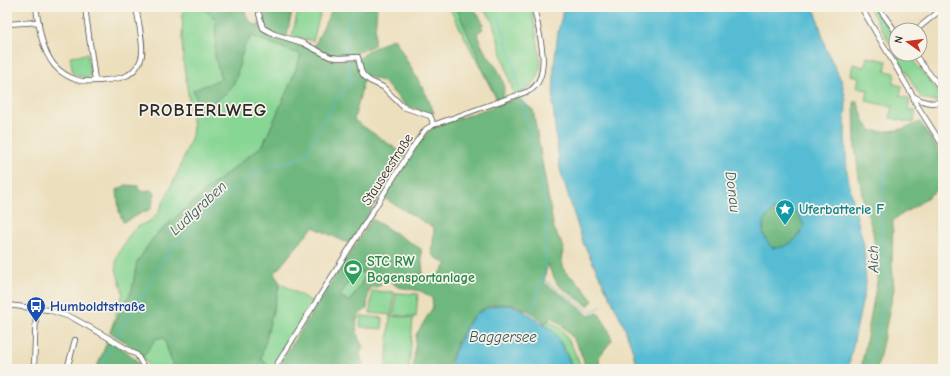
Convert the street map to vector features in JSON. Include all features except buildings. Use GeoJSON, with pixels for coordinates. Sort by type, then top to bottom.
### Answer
{"type":"FeatureCollection","features":[{"type":"Feature","properties":{"kind":"street"},"geometry":{"type":"LineString","coordinates":[[36,7],[45,50],[59,70],[70,77],[83,82],[118,78],[128,75],[139,65],[142,54],[136,7]]}},
{"type":"Feature","properties":{"kind":"street"},"geometry":{"type":"LineString","coordinates":[[85,7],[95,80]]}},
{"type":"Feature","properties":{"kind":"street","name":"Stauseestraße"},"geometry":{"type":"LineString","coordinates":[[274,369],[416,142],[426,129],[433,125],[532,90],[543,71],[543,57],[534,7]]}},
{"type":"Feature","properties":{"kind":"street"},"geometry":{"type":"LineString","coordinates":[[861,7],[913,96],[915,102],[943,146]]}},
{"type":"Feature","properties":{"kind":"street"},"geometry":{"type":"LineString","coordinates":[[878,7],[889,22]]}},
{"type":"Feature","properties":{"kind":"street"},"geometry":{"type":"LineString","coordinates":[[926,22],[943,8]]}},
{"type":"Feature","properties":{"kind":"street"},"geometry":{"type":"LineString","coordinates":[[259,14],[263,28],[303,43],[325,56],[335,58],[358,57],[361,71],[370,80],[383,87],[403,107],[430,116],[433,125]]}},
{"type":"Feature","properties":{"kind":"street"},"geometry":{"type":"LineString","coordinates":[[7,24],[38,22]]}},
{"type":"Feature","properties":{"kind":"street"},"geometry":{"type":"LineString","coordinates":[[920,62],[943,91]]}},
{"type":"Feature","properties":{"kind":"street"},"geometry":{"type":"LineString","coordinates":[[913,96],[922,102],[932,104],[943,101]]}},
{"type":"Feature","properties":{"kind":"street"},"geometry":{"type":"LineString","coordinates":[[7,305],[49,310],[73,318],[137,355],[145,369]]}},
{"type":"Feature","properties":{"kind":"street"},"geometry":{"type":"LineString","coordinates":[[35,369],[36,309]]}},
{"type":"Feature","properties":{"kind":"street"},"geometry":{"type":"LineString","coordinates":[[67,369],[75,340]]}},
{"type":"Feature","properties":{"kind":"green space"},"geometry":{"type":"Polygon","coordinates":[[[183,7],[201,7],[216,19],[215,56],[221,79],[201,112],[241,57],[245,45],[253,35],[301,54],[291,82],[263,145],[207,189],[154,237],[137,262],[132,290],[110,332],[123,293],[116,269],[116,260],[119,252],[131,233],[137,227],[152,220],[158,213],[178,172],[192,136],[193,127],[183,60],[183,7]]]}},
{"type":"Feature","properties":{"kind":"green space"},"geometry":{"type":"Polygon","coordinates":[[[201,7],[245,7],[251,23],[257,26],[264,20],[265,7],[293,7],[286,40],[310,48],[330,59],[340,61],[360,58],[368,51],[394,38],[426,94],[434,113],[427,113],[405,105],[384,82],[365,75],[354,120],[405,155],[350,244],[313,227],[274,274],[280,283],[261,358],[273,369],[174,369],[164,338],[156,338],[143,357],[128,344],[110,332],[132,290],[137,262],[154,237],[207,189],[263,145],[291,82],[301,55],[252,36],[245,45],[236,79],[229,91],[201,112],[193,90],[221,79],[215,56],[216,19],[201,7]]]}},
{"type":"Feature","properties":{"kind":"green space"},"geometry":{"type":"Polygon","coordinates":[[[299,7],[322,7],[313,41],[292,36],[299,7]]]}},
{"type":"Feature","properties":{"kind":"green space"},"geometry":{"type":"Polygon","coordinates":[[[333,7],[377,7],[374,45],[351,56],[335,57],[314,47],[333,7]]]}},
{"type":"Feature","properties":{"kind":"green space"},"geometry":{"type":"Polygon","coordinates":[[[449,7],[456,7],[497,100],[449,7]]]}},
{"type":"Feature","properties":{"kind":"green space"},"geometry":{"type":"Polygon","coordinates":[[[456,7],[473,7],[484,24],[481,25],[483,29],[477,33],[482,46],[498,71],[503,83],[503,97],[497,100],[456,7]]]}},
{"type":"Feature","properties":{"kind":"green space"},"geometry":{"type":"Polygon","coordinates":[[[478,7],[532,7],[541,64],[536,80],[525,90],[514,95],[492,20],[488,14],[478,7]]]}},
{"type":"Feature","properties":{"kind":"green space"},"geometry":{"type":"Polygon","coordinates":[[[869,7],[873,7],[888,28],[888,40],[869,7]]]}},
{"type":"Feature","properties":{"kind":"green space"},"geometry":{"type":"Polygon","coordinates":[[[87,54],[91,74],[88,78],[73,75],[70,56],[87,54]]]}},
{"type":"Feature","properties":{"kind":"green space"},"geometry":{"type":"Polygon","coordinates":[[[867,57],[887,61],[885,71],[895,73],[893,84],[902,86],[900,96],[910,99],[908,110],[916,111],[913,123],[890,118],[893,107],[866,101],[868,90],[857,88],[859,77],[851,75],[853,64],[864,67],[867,57]]]}},
{"type":"Feature","properties":{"kind":"green space"},"geometry":{"type":"Polygon","coordinates":[[[900,62],[914,62],[942,98],[939,101],[931,101],[921,98],[900,62]]]}},
{"type":"Feature","properties":{"kind":"green space"},"geometry":{"type":"Polygon","coordinates":[[[518,98],[533,110],[554,229],[564,248],[561,259],[565,272],[578,282],[593,301],[588,306],[558,285],[547,264],[544,283],[573,302],[589,316],[598,313],[608,328],[612,340],[599,357],[600,369],[586,369],[581,353],[574,340],[570,334],[552,317],[545,324],[526,309],[516,305],[502,304],[490,306],[481,310],[473,317],[466,325],[448,366],[444,369],[413,369],[416,335],[433,307],[432,298],[421,291],[398,287],[387,279],[379,286],[371,288],[368,294],[367,309],[357,318],[357,331],[359,340],[363,346],[360,355],[364,367],[348,366],[348,369],[276,369],[372,219],[421,249],[423,276],[434,281],[447,264],[433,256],[431,250],[434,228],[384,198],[414,149],[428,132],[436,126],[518,98]],[[356,269],[340,296],[350,302],[366,275],[356,269]]]}},
{"type":"Feature","properties":{"kind":"green space"},"geometry":{"type":"Polygon","coordinates":[[[857,101],[865,123],[873,131],[897,130],[920,122],[943,157],[943,185],[920,203],[893,220],[892,263],[894,289],[877,369],[861,369],[878,276],[873,232],[863,200],[855,147],[854,102],[857,101]]]}},
{"type":"Feature","properties":{"kind":"green space"},"geometry":{"type":"Polygon","coordinates":[[[126,185],[138,186],[140,191],[152,190],[155,193],[151,209],[123,222],[119,211],[117,190],[126,185]]]}},
{"type":"Feature","properties":{"kind":"green space"},"geometry":{"type":"Polygon","coordinates":[[[782,206],[796,212],[804,226],[795,239],[788,245],[773,248],[766,240],[763,225],[767,216],[774,209],[782,206]]]}},
{"type":"Feature","properties":{"kind":"green space","name":"STC RW Bogensportanlage"},"geometry":{"type":"Polygon","coordinates":[[[356,269],[366,275],[350,302],[340,296],[356,269]]]}},
{"type":"Feature","properties":{"kind":"green space"},"geometry":{"type":"Polygon","coordinates":[[[280,283],[314,303],[273,368],[266,364],[261,358],[280,283]]]}},
{"type":"Feature","properties":{"kind":"green space"},"geometry":{"type":"Polygon","coordinates":[[[372,291],[394,292],[392,315],[370,313],[372,291]]]}},
{"type":"Feature","properties":{"kind":"green space"},"geometry":{"type":"Polygon","coordinates":[[[396,293],[418,294],[416,317],[394,315],[396,293]]]}},
{"type":"Feature","properties":{"kind":"green space"},"geometry":{"type":"Polygon","coordinates":[[[361,316],[383,318],[382,329],[360,327],[361,316]]]}},
{"type":"Feature","properties":{"kind":"green space"},"geometry":{"type":"Polygon","coordinates":[[[390,316],[413,318],[409,369],[386,369],[390,316]]]}},
{"type":"Feature","properties":{"kind":"green space"},"geometry":{"type":"Polygon","coordinates":[[[549,320],[562,330],[572,346],[582,369],[573,369],[569,357],[562,345],[545,324],[549,320]]]}},
{"type":"Feature","properties":{"kind":"green space"},"geometry":{"type":"Polygon","coordinates":[[[156,338],[164,338],[174,369],[151,369],[143,357],[156,338]]]}},
{"type":"Feature","properties":{"kind":"green space"},"geometry":{"type":"Polygon","coordinates":[[[108,340],[123,349],[139,364],[142,369],[96,369],[108,340]]]}},
{"type":"Feature","properties":{"kind":"water","name":"Donau"},"geometry":{"type":"Polygon","coordinates":[[[564,7],[812,7],[816,13],[826,49],[842,82],[846,101],[845,133],[847,172],[864,246],[866,284],[848,369],[637,369],[632,348],[622,321],[583,243],[560,169],[553,105],[554,66],[558,32],[564,7]],[[782,206],[773,210],[767,216],[763,226],[766,240],[773,248],[788,245],[795,239],[804,226],[796,213],[787,207],[782,206]]]}},
{"type":"Feature","properties":{"kind":"water","name":"Baggersee"},"geometry":{"type":"Polygon","coordinates":[[[498,305],[509,305],[522,309],[555,333],[573,369],[449,369],[460,339],[473,317],[485,309],[498,305]]]}},
{"type":"Feature","properties":{"kind":"waterway","name":"Ludlgraben"},"geometry":{"type":"LineString","coordinates":[[347,55],[344,40],[353,7]]}},
{"type":"Feature","properties":{"kind":"waterway"},"geometry":{"type":"LineString","coordinates":[[495,7],[513,60],[519,90]]}},
{"type":"Feature","properties":{"kind":"waterway","name":"Ludlgraben"},"geometry":{"type":"LineString","coordinates":[[114,340],[173,246],[224,195],[268,167],[304,157],[338,96],[352,82],[348,60]]}},
{"type":"Feature","properties":{"kind":"waterway"},"geometry":{"type":"LineString","coordinates":[[522,99],[544,200],[546,220],[544,269],[530,315]]}},
{"type":"Feature","properties":{"kind":"waterway","name":"Aich"},"geometry":{"type":"LineString","coordinates":[[869,369],[884,300],[885,267],[882,238],[882,200],[886,169],[883,148]]}},
{"type":"Feature","properties":{"kind":"waterway"},"geometry":{"type":"LineString","coordinates":[[542,279],[576,301],[589,312],[603,306]]}},
{"type":"Feature","properties":{"kind":"waterway","name":"Ludlgraben"},"geometry":{"type":"LineString","coordinates":[[99,369],[113,343]]}},
{"type":"Feature","properties":{"kind":"place","name":"Uferbatterie F"},"geometry":{"type":"Point","coordinates":[785,226]}},
{"type":"Feature","properties":{"kind":"place","name":"STC RW Bogensportanlage"},"geometry":{"type":"Point","coordinates":[353,286]}},
{"type":"Feature","properties":{"kind":"place","name":"Humboldtstraße"},"geometry":{"type":"Point","coordinates":[36,323]}},
{"type":"Feature","properties":{"kind":"district","name":"PROBIERLWEG"},"geometry":{"type":"Point","coordinates":[203,110]}}]}
